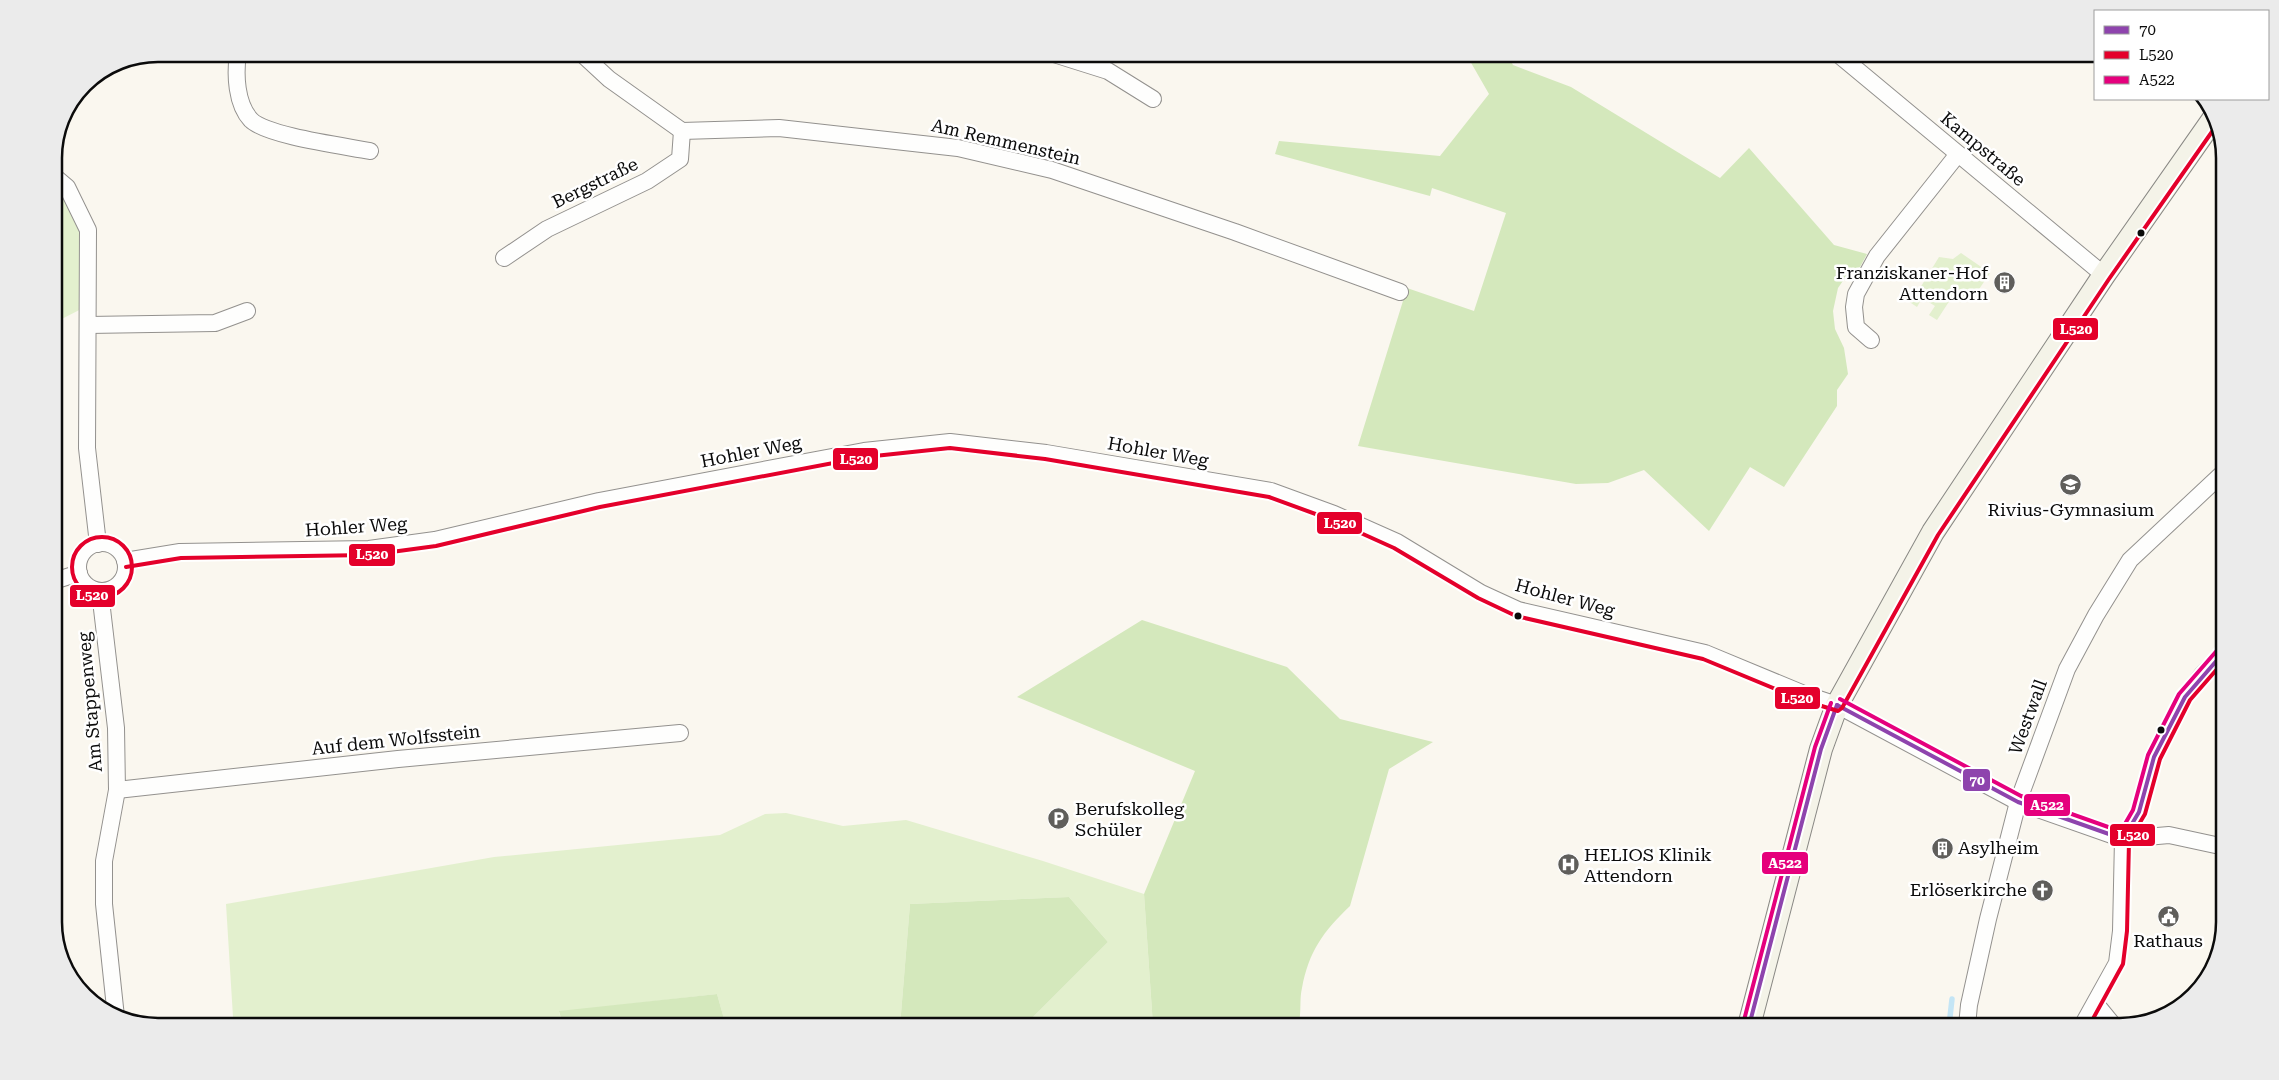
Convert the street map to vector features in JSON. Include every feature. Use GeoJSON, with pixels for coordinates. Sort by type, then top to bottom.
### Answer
{"type":"FeatureCollection","features":[{"type":"Feature","properties":{"kind":"main road"},"geometry":{"type":"LineString","coordinates":[[1751,1018],[1821,749],[1837,705],[1933,532],[2104,275],[2210,124]]}},
{"type":"Feature","properties":{"kind":"street","name":"Kampstraße"},"geometry":{"type":"LineString","coordinates":[[1848,62],[2104,275]]}},
{"type":"Feature","properties":{"kind":"street"},"geometry":{"type":"LineString","coordinates":[[237,63],[241,103],[251,120],[268,130],[370,151]]}},
{"type":"Feature","properties":{"kind":"street"},"geometry":{"type":"LineString","coordinates":[[591,63],[609,79],[682,132]]}},
{"type":"Feature","properties":{"kind":"street"},"geometry":{"type":"LineString","coordinates":[[1081,63],[1108,71],[1153,99]]}},
{"type":"Feature","properties":{"kind":"street","name":"Am Remmenstein"},"geometry":{"type":"LineString","coordinates":[[682,132],[779,128],[958,148],[1052,170],[1235,232],[1400,292]]}},
{"type":"Feature","properties":{"kind":"street","name":"Bergstraße"},"geometry":{"type":"LineString","coordinates":[[504,258],[547,229],[647,181],[680,159],[682,132]]}},
{"type":"Feature","properties":{"kind":"street"},"geometry":{"type":"LineString","coordinates":[[1871,340],[1856,327],[1854,307],[1856,294],[1876,256],[1958,154]]}},
{"type":"Feature","properties":{"kind":"street"},"geometry":{"type":"LineString","coordinates":[[63,184],[67,187],[88,230],[86,448],[98,544]]}},
{"type":"Feature","properties":{"kind":"street"},"geometry":{"type":"LineString","coordinates":[[88,325],[215,323],[247,311]]}},
{"type":"Feature","properties":{"kind":"street","name":"Hohler Weg"},"geometry":{"type":"LineString","coordinates":[[125,561],[180,552],[369,549],[435,540],[599,501],[864,451],[950,442],[1046,453],[1271,491],[1334,514],[1397,542],[1480,593],[1518,610],[1705,653],[1804,694],[1837,705],[2018,802],[2122,839]]}},
{"type":"Feature","properties":{"kind":"street","name":"Westwall"},"geometry":{"type":"LineString","coordinates":[[1968,1018],[1988,919],[2018,802],[2067,669],[2130,560],[2216,480]]}},
{"type":"Feature","properties":{"kind":"street"},"geometry":{"type":"LineString","coordinates":[[98,544],[110,545],[118,550],[125,561],[125,575],[120,584],[113,589],[100,592],[86,586],[79,573],[79,560],[84,552],[98,544]]}},
{"type":"Feature","properties":{"kind":"street"},"geometry":{"type":"LineString","coordinates":[[63,578],[79,573]]}},
{"type":"Feature","properties":{"kind":"street","name":"Am Stappenweg"},"geometry":{"type":"LineString","coordinates":[[100,592],[116,728],[117,790],[104,861],[104,904],[115,1007]]}},
{"type":"Feature","properties":{"kind":"street"},"geometry":{"type":"LineString","coordinates":[[2087,1018],[2117,963],[2120,949],[2122,839],[2139,812],[2154,757],[2185,698],[2202,675],[2216,660]]}},
{"type":"Feature","properties":{"kind":"street","name":"Auf dem Wolfsstein"},"geometry":{"type":"LineString","coordinates":[[117,790],[398,759],[680,733]]}},
{"type":"Feature","properties":{"kind":"street"},"geometry":{"type":"LineString","coordinates":[[2122,839],[2169,835],[2216,845]]}},
{"type":"Feature","properties":{"kind":"street"},"geometry":{"type":"LineString","coordinates":[[2096,1004],[2107,1018]]}},
{"type":"Feature","properties":{"kind":"green space"},"geometry":{"type":"Polygon","coordinates":[[[1471,62],[1512,62],[1513,65],[1571,87],[1720,178],[1749,148],[1834,245],[1867,254],[1860,267],[1847,275],[1838,288],[1833,311],[1835,329],[1844,348],[1848,374],[1837,390],[1837,406],[1784,487],[1750,467],[1709,531],[1644,470],[1608,483],[1576,484],[1358,446],[1407,288],[1474,311],[1506,213],[1432,188],[1430,196],[1275,154],[1279,141],[1440,156],[1489,94],[1471,62]]]}},
{"type":"Feature","properties":{"kind":"green space"},"geometry":{"type":"Polygon","coordinates":[[[63,190],[88,230],[87,306],[63,318],[63,190]]]}},
{"type":"Feature","properties":{"kind":"green space"},"geometry":{"type":"Polygon","coordinates":[[[1961,253],[1990,273],[1973,298],[1966,293],[1960,302],[1952,297],[1937,320],[1929,315],[1935,306],[1922,298],[1917,307],[1908,301],[1915,292],[1917,293],[1939,257],[1953,259],[1961,253]]]}},
{"type":"Feature","properties":{"kind":"green space"},"geometry":{"type":"Polygon","coordinates":[[[1142,620],[1287,667],[1340,719],[1433,742],[1389,769],[1350,906],[1325,934],[1309,963],[1301,993],[1300,1018],[1152,1018],[1144,894],[1195,771],[1017,697],[1142,620]]]}},
{"type":"Feature","properties":{"kind":"green space"},"geometry":{"type":"Polygon","coordinates":[[[786,813],[843,826],[906,820],[1043,861],[1144,894],[1152,1018],[1032,1018],[1108,942],[1069,897],[910,904],[901,1018],[724,1018],[717,994],[559,1012],[561,1018],[227,1018],[233,1017],[226,904],[494,857],[720,835],[765,814],[786,813]]]}},
{"type":"Feature","properties":{"kind":"green space"},"geometry":{"type":"Polygon","coordinates":[[[1069,897],[1108,942],[1032,1018],[901,1018],[910,904],[1069,897]]]}},
{"type":"Feature","properties":{"kind":"green space"},"geometry":{"type":"Polygon","coordinates":[[[717,994],[724,1018],[561,1018],[559,1011],[717,994]]]}},
{"type":"Feature","properties":{"kind":"waterway"},"geometry":{"type":"LineString","coordinates":[[1950,1018],[1952,999]]}},
{"type":"Feature","properties":{"kind":"transit line","name":"L520"},"geometry":{"type":"LineString","coordinates":[[126,567],[181,558],[369,555],[436,546],[600,507],[865,457],[950,448],[1045,459],[1269,497],[1332,520],[1394,548],[1478,598],[1516,616],[1703,659],[1802,700],[1838,711],[1842,708],[1938,535],[2109,279],[2212,131]]}},
{"type":"Feature","properties":{"kind":"transit line","name":"L520"},"geometry":{"type":"LineString","coordinates":[[96,537],[108,537],[119,542],[127,550],[132,561],[132,567],[130,579],[119,592],[108,597],[96,597],[85,592],[77,584],[72,573],[72,561],[77,550],[85,542],[96,537]]}},
{"type":"Feature","properties":{"kind":"transit line","name":"A522"},"geometry":{"type":"LineString","coordinates":[[2118,836],[2133,810],[2148,755],[2179,694],[2216,652]]}},
{"type":"Feature","properties":{"kind":"transit line","name":"70"},"geometry":{"type":"LineString","coordinates":[[2123,839],[2139,812],[2154,757],[2185,697],[2216,661]]}},
{"type":"Feature","properties":{"kind":"transit line","name":"L520"},"geometry":{"type":"LineString","coordinates":[[2093,1018],[2123,964],[2127,931],[2129,841],[2145,814],[2160,759],[2190,700],[2216,670]]}},
{"type":"Feature","properties":{"kind":"transit line","name":"A522"},"geometry":{"type":"LineString","coordinates":[[1840,699],[2021,796],[2125,833]]}},
{"type":"Feature","properties":{"kind":"transit line","name":"A522"},"geometry":{"type":"LineString","coordinates":[[1745,1018],[1815,747],[1831,703]]}},
{"type":"Feature","properties":{"kind":"transit line","name":"70"},"geometry":{"type":"LineString","coordinates":[[1837,705],[2018,802],[2123,839]]}},
{"type":"Feature","properties":{"kind":"transit line","name":"70"},"geometry":{"type":"LineString","coordinates":[[1751,1018],[1821,749],[1837,705]]}},
{"type":"Feature","properties":{"kind":"place","name":"Franziskaner-Hof Attendorn"},"geometry":{"type":"Point","coordinates":[2004,283]}},
{"type":"Feature","properties":{"kind":"place","name":"Rivius-Gymnasium"},"geometry":{"type":"Point","coordinates":[2071,485]}},
{"type":"Feature","properties":{"kind":"place","name":"Berufskolleg Schüler"},"geometry":{"type":"Point","coordinates":[1059,819]}},
{"type":"Feature","properties":{"kind":"place","name":"Asylheim"},"geometry":{"type":"Point","coordinates":[1942,848]}},
{"type":"Feature","properties":{"kind":"place","name":"HELIOS Klinik Attendorn"},"geometry":{"type":"Point","coordinates":[1568,865]}},
{"type":"Feature","properties":{"kind":"place","name":"Erlöserkirche"},"geometry":{"type":"Point","coordinates":[2043,890]}},
{"type":"Feature","properties":{"kind":"place","name":"Rathaus"},"geometry":{"type":"Point","coordinates":[2168,916]}}]}
